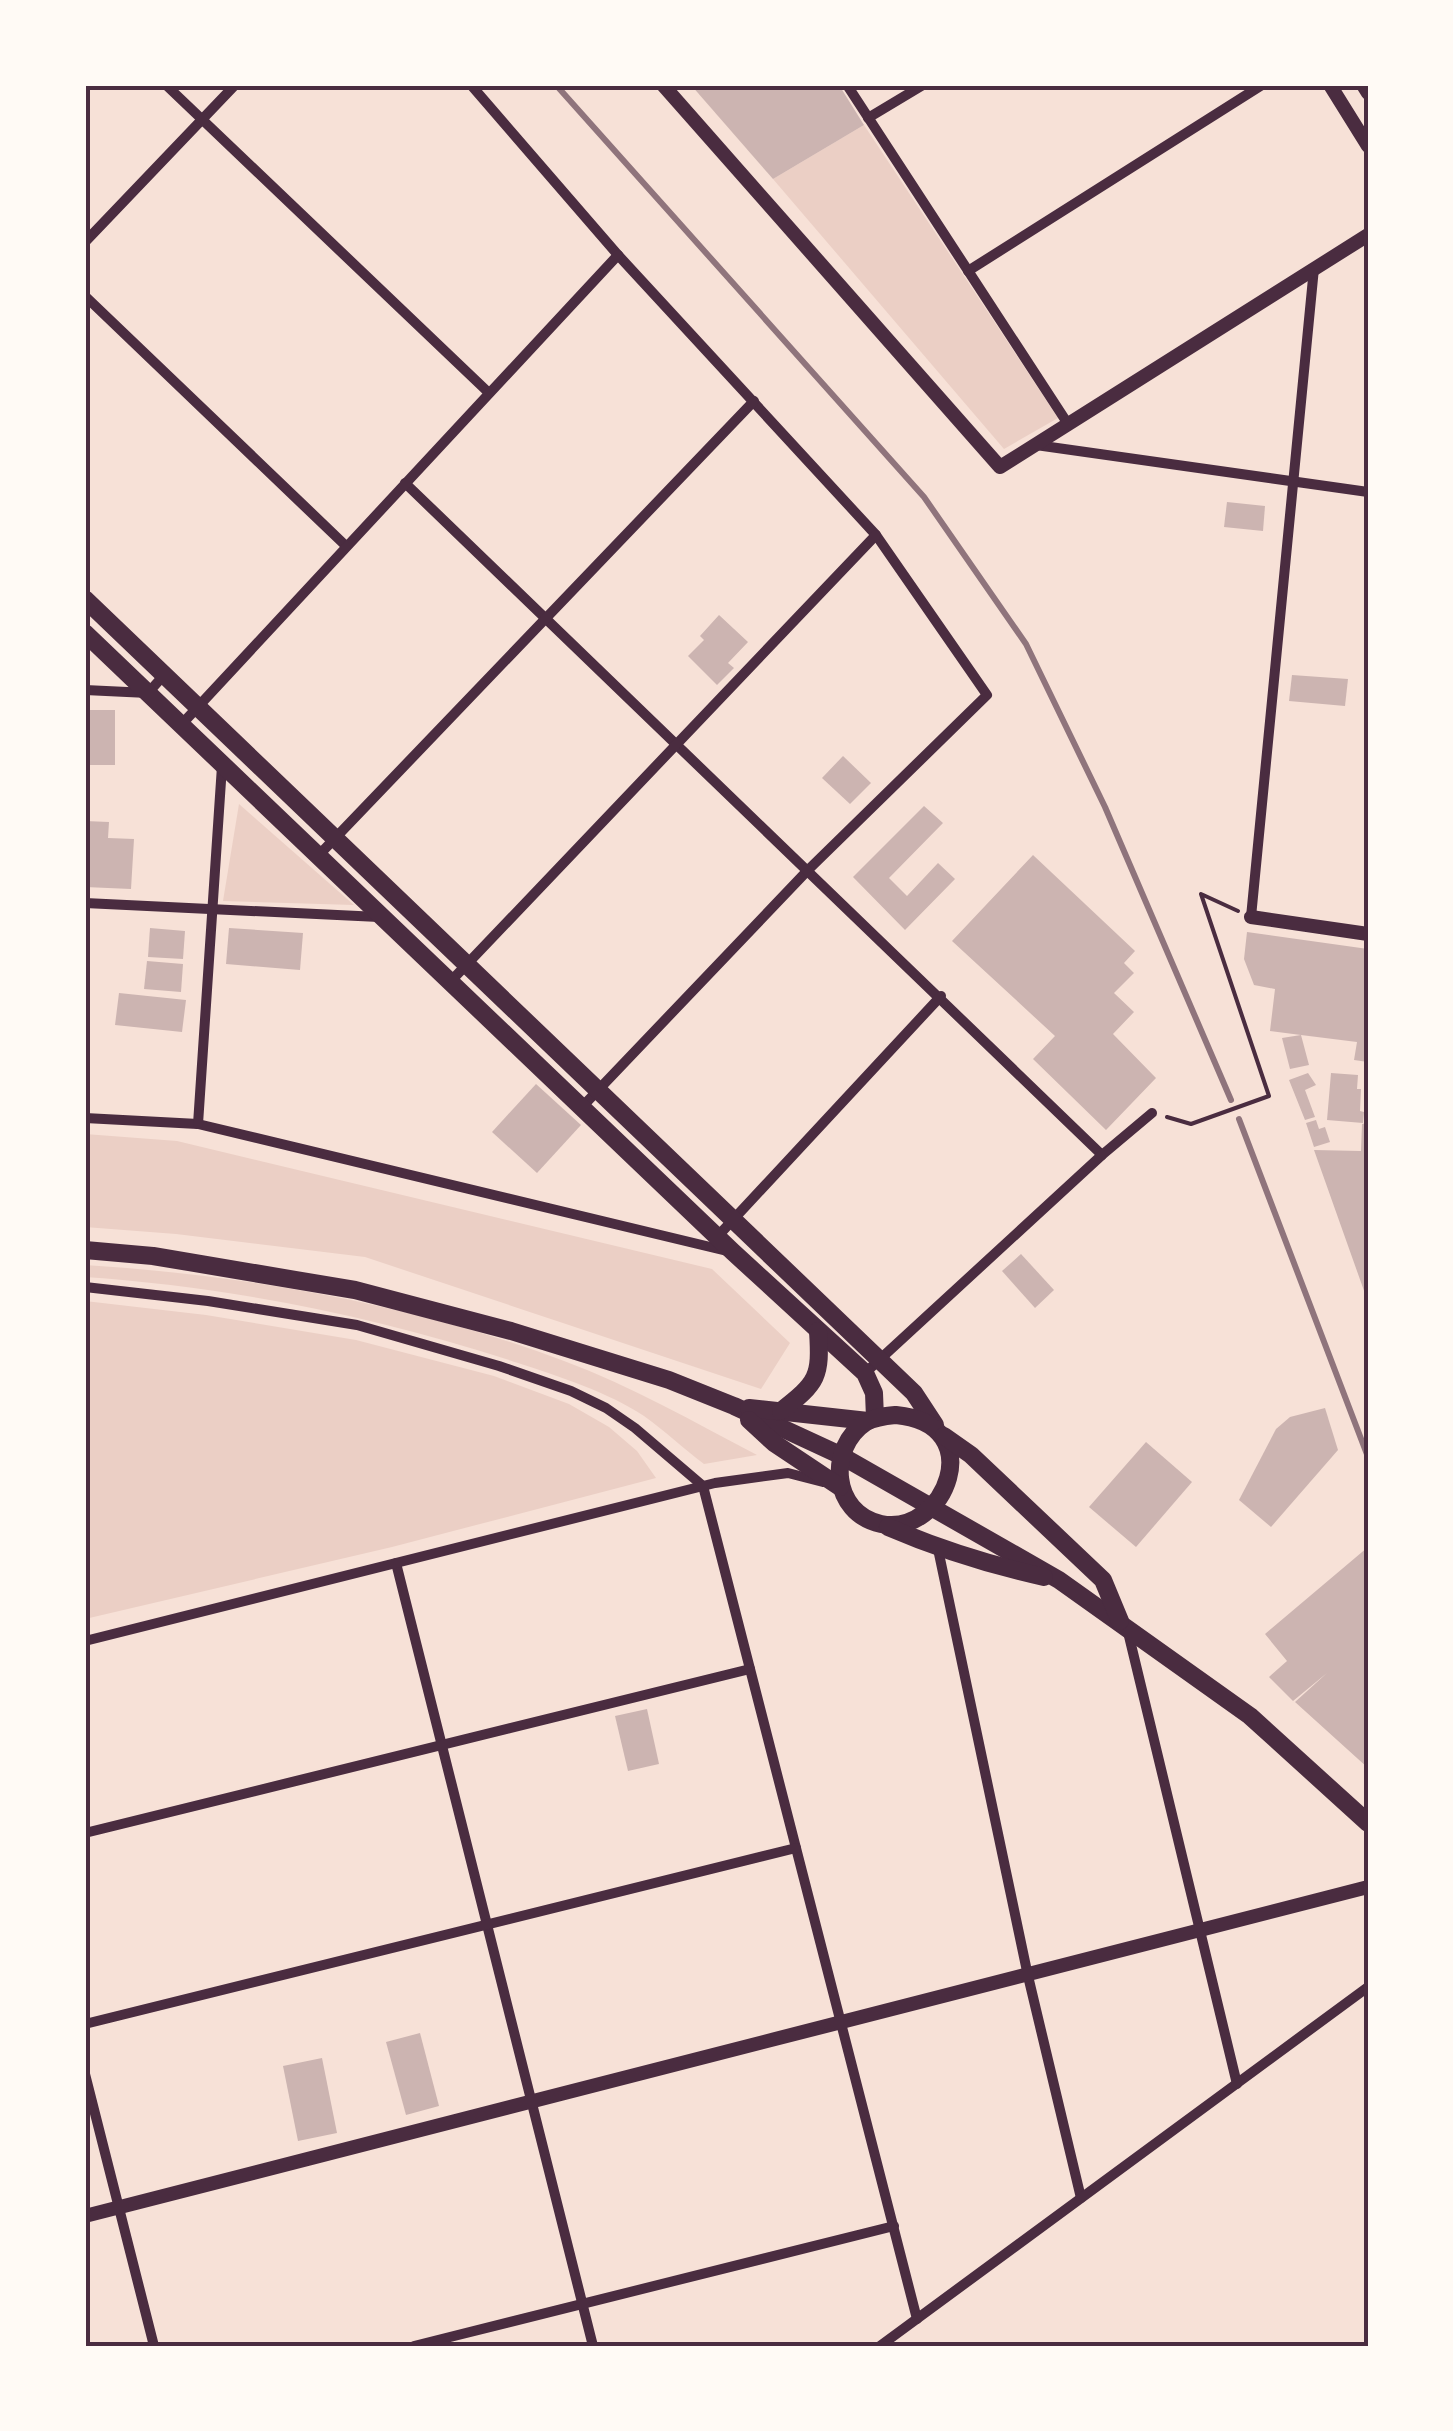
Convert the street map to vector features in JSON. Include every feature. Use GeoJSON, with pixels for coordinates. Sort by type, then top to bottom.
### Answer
{"type":"FeatureCollection","features":[{"type":"Feature","properties":{"kind":"main road"},"geometry":{"type":"LineString","coordinates":[[85,600],[732,1220],[872,1366],[872,1419],[850,1435],[840,1455],[840,1486],[849,1504],[864,1518],[938,1549],[1060,1580]]}},
{"type":"Feature","properties":{"kind":"main road"},"geometry":{"type":"LineString","coordinates":[[85,632],[733,1252],[818,1330],[914,1393],[940,1430],[950,1460],[946,1486],[934,1506],[911,1522],[884,1524]]}},
{"type":"Feature","properties":{"kind":"main road"},"geometry":{"type":"LineString","coordinates":[[85,1250],[153,1256],[355,1290],[511,1330],[668,1380],[734,1406],[840,1455],[1060,1580],[1250,1716],[1368,1823]]}},
{"type":"Feature","properties":{"kind":"main road"},"geometry":{"type":"LineString","coordinates":[[781,1411],[805,1392],[820,1366],[818,1330]]}},
{"type":"Feature","properties":{"kind":"main road"},"geometry":{"type":"LineString","coordinates":[[734,1406],[872,1419],[915,1417],[940,1430],[972,1455],[1103,1580],[1124,1625]]}},
{"type":"Feature","properties":{"kind":"main road"},"geometry":{"type":"LineString","coordinates":[[734,1406],[774,1443],[840,1486]]}},
{"type":"Feature","properties":{"kind":"street"},"geometry":{"type":"LineString","coordinates":[[166,85],[489,393]]}},
{"type":"Feature","properties":{"kind":"street"},"geometry":{"type":"LineString","coordinates":[[85,242],[235,85]]}},
{"type":"Feature","properties":{"kind":"street"},"geometry":{"type":"LineString","coordinates":[[471,85],[618,255],[876,535],[987,695],[808,870],[582,1108]]}},
{"type":"Feature","properties":{"kind":"street"},"geometry":{"type":"LineString","coordinates":[[663,85],[1000,467],[1368,234]]}},
{"type":"Feature","properties":{"kind":"street"},"geometry":{"type":"LineString","coordinates":[[847,85],[1068,424]]}},
{"type":"Feature","properties":{"kind":"street"},"geometry":{"type":"LineString","coordinates":[[868,118],[923,85]]}},
{"type":"Feature","properties":{"kind":"street"},"geometry":{"type":"LineString","coordinates":[[968,271],[1262,85]]}},
{"type":"Feature","properties":{"kind":"street"},"geometry":{"type":"LineString","coordinates":[[1330,85],[1368,146]]}},
{"type":"Feature","properties":{"kind":"street"},"geometry":{"type":"LineString","coordinates":[[1363,85],[1368,93]]}},
{"type":"Feature","properties":{"kind":"street"},"geometry":{"type":"LineString","coordinates":[[181,724],[618,255]]}},
{"type":"Feature","properties":{"kind":"street"},"geometry":{"type":"LineString","coordinates":[[1314,268],[1251,917],[1368,934]]}},
{"type":"Feature","properties":{"kind":"street"},"geometry":{"type":"LineString","coordinates":[[85,296],[346,546]]}},
{"type":"Feature","properties":{"kind":"street"},"geometry":{"type":"LineString","coordinates":[[318,856],[754,401]]}},
{"type":"Feature","properties":{"kind":"street"},"geometry":{"type":"LineString","coordinates":[[1036,444],[1368,492]]}},
{"type":"Feature","properties":{"kind":"street"},"geometry":{"type":"LineString","coordinates":[[405,483],[1102,1155]]}},
{"type":"Feature","properties":{"kind":"street"},"geometry":{"type":"LineString","coordinates":[[450,982],[876,535]]}},
{"type":"Feature","properties":{"kind":"street"},"geometry":{"type":"LineString","coordinates":[[85,690],[148,693],[164,675]]}},
{"type":"Feature","properties":{"kind":"street"},"geometry":{"type":"LineString","coordinates":[[198,1124],[222,764]]}},
{"type":"Feature","properties":{"kind":"street"},"geometry":{"type":"LineString","coordinates":[[85,903],[383,918]]}},
{"type":"Feature","properties":{"kind":"street"},"geometry":{"type":"LineString","coordinates":[[717,1237],[940,996]]}},
{"type":"Feature","properties":{"kind":"street"},"geometry":{"type":"LineString","coordinates":[[872,1366],[1152,1113]]}},
{"type":"Feature","properties":{"kind":"street"},"geometry":{"type":"LineString","coordinates":[[85,1118],[198,1124],[733,1252]]}},
{"type":"Feature","properties":{"kind":"street"},"geometry":{"type":"LineString","coordinates":[[85,1287],[208,1301],[357,1326],[499,1366],[571,1391],[606,1408],[703,1486],[917,2318]]}},
{"type":"Feature","properties":{"kind":"street"},"geometry":{"type":"LineString","coordinates":[[85,1641],[703,1486],[788,1473],[840,1486]]}},
{"type":"Feature","properties":{"kind":"street"},"geometry":{"type":"LineString","coordinates":[[938,1549],[1028,1976],[1081,2198]]}},
{"type":"Feature","properties":{"kind":"street"},"geometry":{"type":"LineString","coordinates":[[396,1563],[593,2346]]}},
{"type":"Feature","properties":{"kind":"street"},"geometry":{"type":"LineString","coordinates":[[1124,1625],[1237,2084]]}},
{"type":"Feature","properties":{"kind":"street"},"geometry":{"type":"LineString","coordinates":[[85,1834],[750,1669]]}},
{"type":"Feature","properties":{"kind":"street"},"geometry":{"type":"LineString","coordinates":[[85,2024],[796,1848]]}},
{"type":"Feature","properties":{"kind":"street"},"geometry":{"type":"LineString","coordinates":[[85,2216],[1368,1888]]}},
{"type":"Feature","properties":{"kind":"street"},"geometry":{"type":"LineString","coordinates":[[880,2346],[1368,1987]]}},
{"type":"Feature","properties":{"kind":"street"},"geometry":{"type":"LineString","coordinates":[[85,2074],[154,2346]]}},
{"type":"Feature","properties":{"kind":"street"},"geometry":{"type":"LineString","coordinates":[[414,2346],[894,2226]]}},
{"type":"Feature","properties":{"kind":"path"},"geometry":{"type":"LineString","coordinates":[[1152,1113],[1191,1124],[1268,1096],[1202,894],[1251,917]]}},
{"type":"Feature","properties":{"kind":"shaded area"},"geometry":{"type":"Polygon","coordinates":[[[864,125],[1058,418],[1004,449],[773,179],[864,125]]]}},
{"type":"Feature","properties":{"kind":"shaded area"},"geometry":{"type":"Polygon","coordinates":[[[239,804],[354,905],[223,901],[239,804]]]}},
{"type":"Feature","properties":{"kind":"shaded area"},"geometry":{"type":"Polygon","coordinates":[[[85,1134],[177,1141],[712,1269],[790,1343],[761,1389],[365,1257],[85,1227],[85,1134]]]}},
{"type":"Feature","properties":{"kind":"shaded area"},"geometry":{"type":"Polygon","coordinates":[[[85,1265],[267,1285],[448,1323],[589,1371],[757,1455],[704,1464],[644,1416],[616,1400],[566,1379],[412,1332],[250,1296],[85,1277],[85,1265]]]}},
{"type":"Feature","properties":{"kind":"shaded area"},"geometry":{"type":"Polygon","coordinates":[[[85,1301],[206,1315],[356,1340],[494,1376],[569,1404],[609,1427],[637,1451],[656,1478],[392,1547],[85,1619],[85,1301]]]}},
{"type":"Feature","properties":{"kind":"building"},"geometry":{"type":"Polygon","coordinates":[[[691,85],[839,85],[864,125],[773,179],[691,85]]]}},
{"type":"Feature","properties":{"kind":"building"},"geometry":{"type":"Polygon","coordinates":[[[1227,502],[1265,506],[1263,531],[1224,527],[1227,502]]]}},
{"type":"Feature","properties":{"kind":"building"},"geometry":{"type":"Polygon","coordinates":[[[719,615],[748,642],[728,663],[734,668],[717,685],[688,656],[704,640],[700,636],[719,615]]]}},
{"type":"Feature","properties":{"kind":"building"},"geometry":{"type":"Polygon","coordinates":[[[1292,675],[1348,679],[1345,706],[1289,701],[1292,675]]]}},
{"type":"Feature","properties":{"kind":"building"},"geometry":{"type":"Polygon","coordinates":[[[85,710],[115,710],[115,765],[85,765],[85,710]]]}},
{"type":"Feature","properties":{"kind":"building"},"geometry":{"type":"Polygon","coordinates":[[[843,756],[871,783],[850,804],[822,778],[843,756]]]}},
{"type":"Feature","properties":{"kind":"building"},"geometry":{"type":"Polygon","coordinates":[[[924,806],[943,823],[889,878],[907,896],[938,863],[955,879],[905,930],[853,877],[924,806]]]}},
{"type":"Feature","properties":{"kind":"building"},"geometry":{"type":"Polygon","coordinates":[[[85,821],[109,822],[108,838],[134,839],[131,889],[85,887],[85,821]]]}},
{"type":"Feature","properties":{"kind":"building"},"geometry":{"type":"Polygon","coordinates":[[[1033,855],[1135,951],[1124,963],[1134,973],[1114,993],[1134,1012],[1113,1034],[1156,1078],[1106,1130],[1033,1059],[1055,1036],[952,941],[1033,855]]]}},
{"type":"Feature","properties":{"kind":"building"},"geometry":{"type":"Polygon","coordinates":[[[150,928],[185,931],[183,959],[148,957],[150,928]]]}},
{"type":"Feature","properties":{"kind":"building"},"geometry":{"type":"Polygon","coordinates":[[[229,928],[303,933],[300,970],[226,964],[229,928]]]}},
{"type":"Feature","properties":{"kind":"building"},"geometry":{"type":"Polygon","coordinates":[[[1247,932],[1368,949],[1368,1062],[1354,1060],[1357,1042],[1270,1031],[1275,989],[1254,985],[1244,959],[1247,932]]]}},
{"type":"Feature","properties":{"kind":"building"},"geometry":{"type":"Polygon","coordinates":[[[147,961],[183,964],[181,992],[144,989],[147,961]]]}},
{"type":"Feature","properties":{"kind":"building"},"geometry":{"type":"Polygon","coordinates":[[[119,993],[186,1000],[182,1032],[115,1025],[119,993]]]}},
{"type":"Feature","properties":{"kind":"building"},"geometry":{"type":"Polygon","coordinates":[[[1301,1035],[1309,1065],[1290,1069],[1282,1038],[1301,1035]]]}},
{"type":"Feature","properties":{"kind":"building"},"geometry":{"type":"Polygon","coordinates":[[[1308,1073],[1316,1085],[1305,1090],[1315,1117],[1305,1120],[1289,1080],[1308,1073]]]}},
{"type":"Feature","properties":{"kind":"building"},"geometry":{"type":"Polygon","coordinates":[[[1331,1073],[1358,1075],[1363,1123],[1327,1120],[1331,1073]]]}},
{"type":"Feature","properties":{"kind":"building"},"geometry":{"type":"Polygon","coordinates":[[[536,1084],[581,1125],[537,1173],[492,1132],[536,1084]]]}},
{"type":"Feature","properties":{"kind":"building"},"geometry":{"type":"Polygon","coordinates":[[[1316,1120],[1319,1129],[1325,1127],[1330,1142],[1314,1147],[1306,1123],[1316,1120]]]}},
{"type":"Feature","properties":{"kind":"building"},"geometry":{"type":"Polygon","coordinates":[[[1368,1123],[1368,1173],[1364,1183],[1368,1183],[1368,1302],[1314,1150],[1361,1151],[1362,1124],[1368,1123]]]}},
{"type":"Feature","properties":{"kind":"building"},"geometry":{"type":"Polygon","coordinates":[[[1021,1254],[1054,1290],[1035,1308],[1002,1271],[1021,1254]]]}},
{"type":"Feature","properties":{"kind":"building"},"geometry":{"type":"Polygon","coordinates":[[[1325,1408],[1338,1450],[1271,1527],[1239,1500],[1276,1429],[1290,1417],[1325,1408]]]}},
{"type":"Feature","properties":{"kind":"building"},"geometry":{"type":"Polygon","coordinates":[[[1146,1442],[1192,1482],[1136,1547],[1089,1507],[1146,1442]]]}},
{"type":"Feature","properties":{"kind":"building"},"geometry":{"type":"Polygon","coordinates":[[[1368,1547],[1368,1768],[1295,1702],[1327,1673],[1293,1701],[1269,1677],[1287,1661],[1265,1634],[1368,1547]]]}},
{"type":"Feature","properties":{"kind":"building"},"geometry":{"type":"Polygon","coordinates":[[[647,1709],[659,1764],[628,1771],[615,1716],[647,1709]]]}},
{"type":"Feature","properties":{"kind":"building"},"geometry":{"type":"Polygon","coordinates":[[[420,2033],[439,2106],[406,2115],[386,2042],[420,2033]]]}},
{"type":"Feature","properties":{"kind":"building"},"geometry":{"type":"Polygon","coordinates":[[[322,2058],[337,2133],[298,2141],[283,2066],[322,2058]]]}},
{"type":"Feature","properties":{"kind":"railway"},"geometry":{"type":"LineString","coordinates":[[556,85],[924,497],[1026,644],[1105,807],[1231,1100]]}},
{"type":"Feature","properties":{"kind":"railway"},"geometry":{"type":"LineString","coordinates":[[1239,1119],[1368,1457]]}}]}
